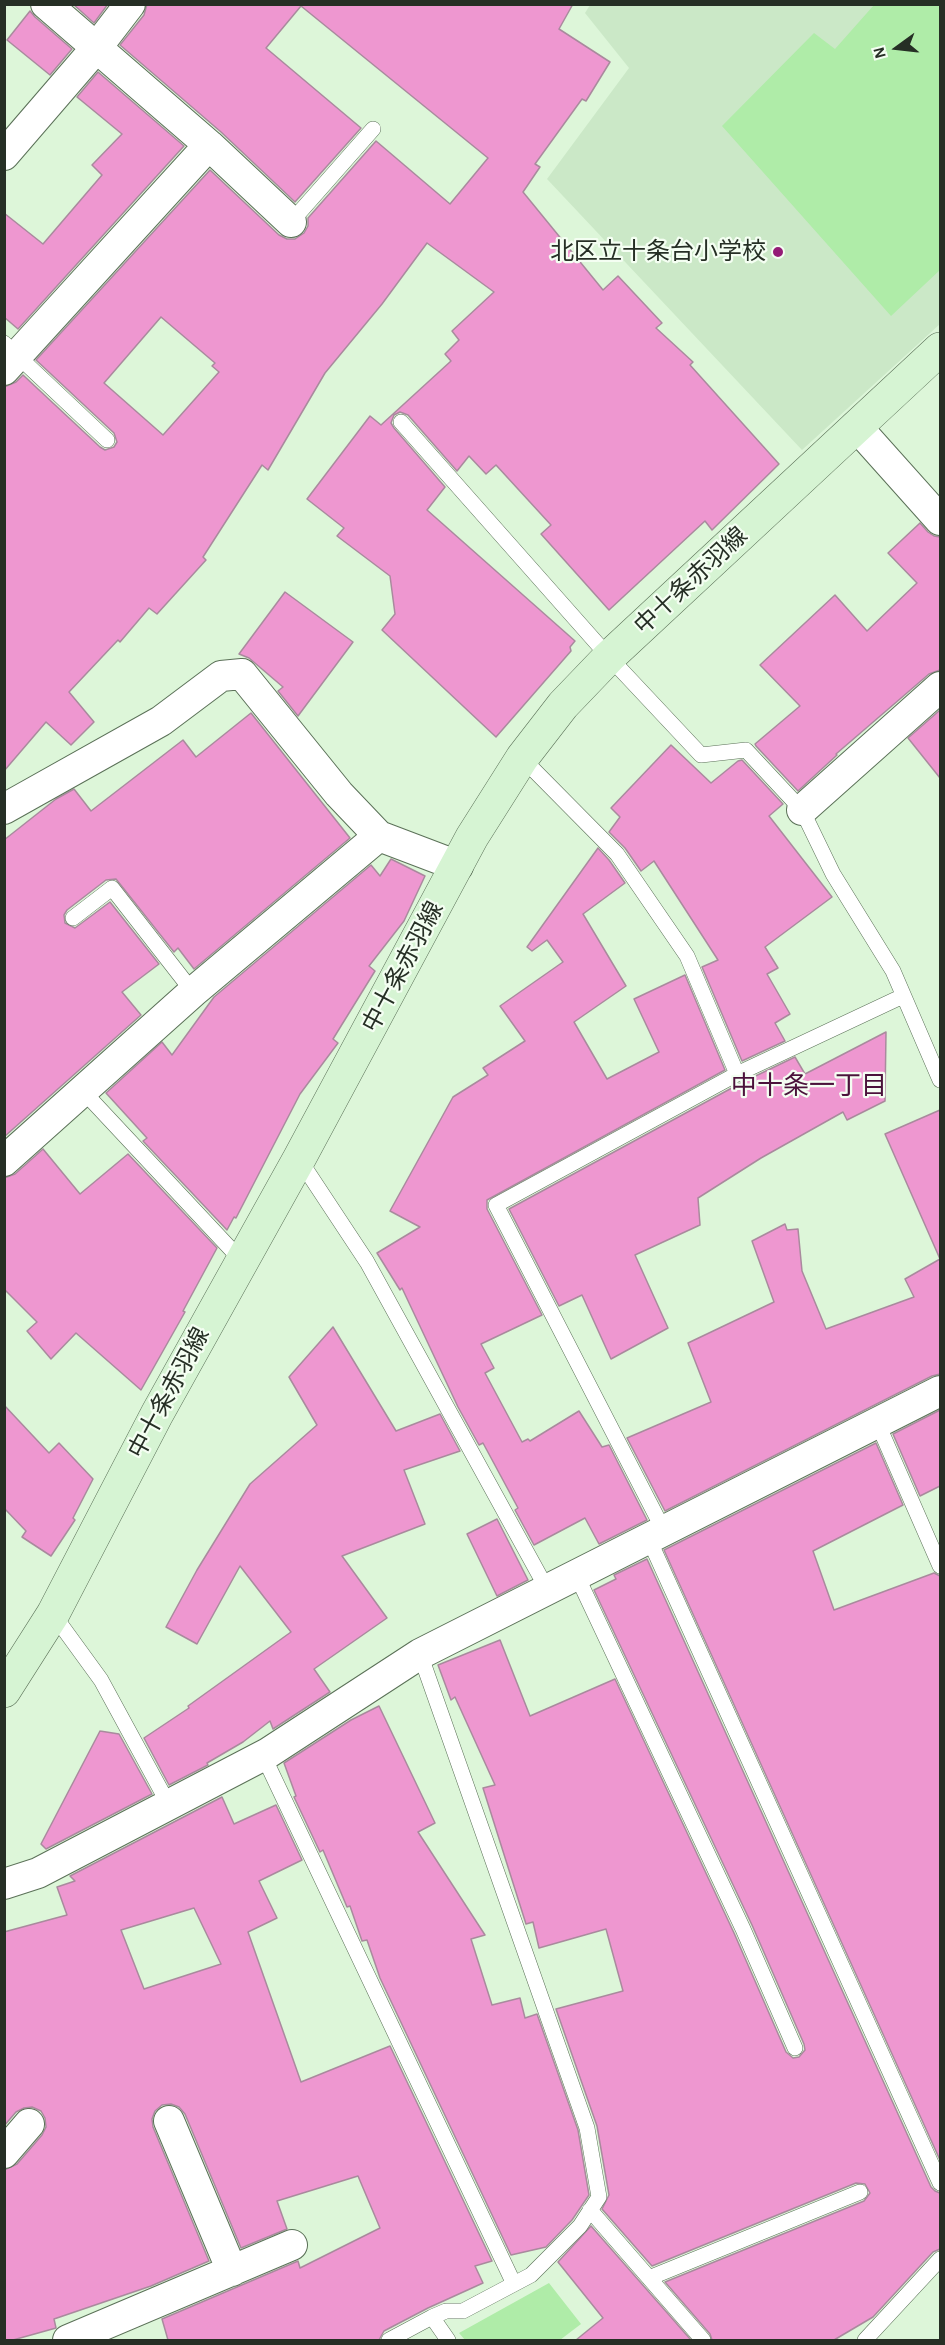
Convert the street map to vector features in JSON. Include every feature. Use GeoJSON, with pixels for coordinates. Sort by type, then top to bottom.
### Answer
{"type":"FeatureCollection","features":[{"type":"Feature","properties":{"kind":"main road","name":"中十条赤羽線"},"geometry":{"type":"LineString","coordinates":[[4,1691],[53,1614],[157,1414],[299,1159],[472,837],[522,758],[563,705],[609,657],[940,349]]}},
{"type":"Feature","properties":{"kind":"street"},"geometry":{"type":"LineString","coordinates":[[45,4],[208,145],[291,222]]}},
{"type":"Feature","properties":{"kind":"street"},"geometry":{"type":"LineString","coordinates":[[4,155],[97,47],[130,4]]}},
{"type":"Feature","properties":{"kind":"street"},"geometry":{"type":"LineString","coordinates":[[9,356],[208,145]]}},
{"type":"Feature","properties":{"kind":"street"},"geometry":{"type":"LineString","coordinates":[[856,426],[940,520]]}},
{"type":"Feature","properties":{"kind":"street"},"geometry":{"type":"LineString","coordinates":[[4,809],[161,721],[221,676],[242,674],[339,794],[379,836],[458,866]]}},
{"type":"Feature","properties":{"kind":"street"},"geometry":{"type":"LineString","coordinates":[[802,810],[940,687]]}},
{"type":"Feature","properties":{"kind":"street"},"geometry":{"type":"LineString","coordinates":[[4,1161],[193,992],[379,836]]}},
{"type":"Feature","properties":{"kind":"street"},"geometry":{"type":"LineString","coordinates":[[4,1884],[38,1873],[263,1755],[420,1654],[940,1391]]}},
{"type":"Feature","properties":{"kind":"street"},"geometry":{"type":"LineString","coordinates":[[169,2121],[232,2271]]}},
{"type":"Feature","properties":{"kind":"street"},"geometry":{"type":"LineString","coordinates":[[4,2153],[29,2124]]}},
{"type":"Feature","properties":{"kind":"street"},"geometry":{"type":"LineString","coordinates":[[68,2340],[292,2245]]}},
{"type":"Feature","properties":{"kind":"lane"},"geometry":{"type":"LineString","coordinates":[[291,222],[373,129]]}},
{"type":"Feature","properties":{"kind":"lane"},"geometry":{"type":"LineString","coordinates":[[9,356],[107,440]]}},
{"type":"Feature","properties":{"kind":"lane"},"geometry":{"type":"LineString","coordinates":[[401,423],[609,657],[701,755],[746,750],[802,810],[832,874],[893,971],[940,1080]]}},
{"type":"Feature","properties":{"kind":"lane"},"geometry":{"type":"LineString","coordinates":[[522,758],[617,854],[681,947],[687,956],[737,1074]]}},
{"type":"Feature","properties":{"kind":"lane"},"geometry":{"type":"LineString","coordinates":[[73,918],[112,888],[193,992]]}},
{"type":"Feature","properties":{"kind":"lane"},"geometry":{"type":"LineString","coordinates":[[903,996],[737,1074],[496,1205],[656,1533],[940,2183]]}},
{"type":"Feature","properties":{"kind":"lane"},"geometry":{"type":"LineString","coordinates":[[82,1091],[241,1260]]}},
{"type":"Feature","properties":{"kind":"lane"},"geometry":{"type":"LineString","coordinates":[[299,1159],[366,1262],[547,1589]]}},
{"type":"Feature","properties":{"kind":"lane"},"geometry":{"type":"LineString","coordinates":[[877,1422],[940,1566]]}},
{"type":"Feature","properties":{"kind":"lane"},"geometry":{"type":"LineString","coordinates":[[576,1574],[743,1929],[795,2048]]}},
{"type":"Feature","properties":{"kind":"lane"},"geometry":{"type":"LineString","coordinates":[[53,1614],[101,1680],[170,1805]]}},
{"type":"Feature","properties":{"kind":"lane"},"geometry":{"type":"LineString","coordinates":[[389,2340],[446,2311],[463,2311],[531,2275],[580,2226],[598,2197],[587,2128],[420,1654]]}},
{"type":"Feature","properties":{"kind":"lane"},"geometry":{"type":"LineString","coordinates":[[263,1755],[514,2284]]}},
{"type":"Feature","properties":{"kind":"lane"},"geometry":{"type":"LineString","coordinates":[[648,2278],[860,2193]]}},
{"type":"Feature","properties":{"kind":"lane"},"geometry":{"type":"LineString","coordinates":[[590,2210],[648,2278],[694,2338]]}},
{"type":"Feature","properties":{"kind":"lane"},"geometry":{"type":"LineString","coordinates":[[865,2340],[940,2259]]}},
{"type":"Feature","properties":{"kind":"lane"},"geometry":{"type":"LineString","coordinates":[[432,2317],[448,2340]]}},
{"type":"Feature","properties":{"kind":"shaded area","name":"北区立十条台小学校"},"geometry":{"type":"Polygon","coordinates":[[[590,5],[940,5],[940,324],[802,450],[547,179],[629,68],[585,13],[590,5]]]}},
{"type":"Feature","properties":{"kind":"green space"},"geometry":{"type":"Polygon","coordinates":[[[874,5],[940,5],[940,270],[891,316],[722,126],[814,33],[835,49],[874,5]]]}},
{"type":"Feature","properties":{"kind":"green space"},"geometry":{"type":"Polygon","coordinates":[[[549,2283],[581,2324],[560,2340],[465,2340],[459,2333],[549,2283]]]}},
{"type":"Feature","properties":{"kind":"building"},"geometry":{"type":"Polygon","coordinates":[[[73,4],[108,4],[94,23],[73,4]]]}},
{"type":"Feature","properties":{"kind":"building"},"geometry":{"type":"Polygon","coordinates":[[[147,4],[573,4],[559,29],[610,62],[586,101],[582,99],[535,164],[540,167],[523,192],[603,290],[618,276],[662,323],[656,328],[693,362],[690,365],[779,464],[712,530],[705,521],[609,610],[541,534],[551,525],[496,465],[486,474],[469,456],[457,471],[408,415],[400,412],[394,415],[391,423],[394,428],[445,487],[427,510],[575,641],[570,647],[571,651],[496,737],[382,630],[395,614],[390,576],[337,536],[344,528],[307,499],[370,416],[381,425],[451,361],[445,354],[459,340],[452,331],[494,292],[427,243],[382,304],[325,373],[268,470],[262,465],[203,557],[206,560],[157,614],[149,608],[120,642],[118,640],[69,692],[94,722],[71,745],[46,722],[4,771],[4,387],[16,382],[23,375],[100,447],[105,450],[114,447],[117,442],[114,433],[36,360],[210,170],[279,235],[287,239],[295,239],[304,233],[308,226],[308,218],[376,141],[450,204],[488,158],[301,6],[266,48],[361,128],[295,202],[221,132],[120,45],[144,15],[147,4]],[[161,317],[104,383],[163,435],[219,372],[212,366],[215,363],[161,317]]]}},
{"type":"Feature","properties":{"kind":"building"},"geometry":{"type":"Polygon","coordinates":[[[30,11],[72,49],[50,75],[7,40],[30,11]]]}},
{"type":"Feature","properties":{"kind":"building"},"geometry":{"type":"Polygon","coordinates":[[[98,72],[184,146],[18,329],[4,317],[4,213],[43,244],[102,175],[92,165],[122,134],[77,97],[98,72]]]}},
{"type":"Feature","properties":{"kind":"building"},"geometry":{"type":"Polygon","coordinates":[[[920,523],[928,532],[940,537],[940,670],[929,674],[836,754],[798,791],[755,744],[800,706],[760,665],[835,595],[867,631],[917,583],[888,553],[920,523]]]}},
{"type":"Feature","properties":{"kind":"building"},"geometry":{"type":"Polygon","coordinates":[[[285,592],[353,642],[298,716],[278,691],[283,687],[249,658],[239,654],[285,592]]]}},
{"type":"Feature","properties":{"kind":"building"},"geometry":{"type":"Polygon","coordinates":[[[940,710],[940,778],[908,738],[940,710]]]}},
{"type":"Feature","properties":{"kind":"building"},"geometry":{"type":"Polygon","coordinates":[[[251,713],[350,838],[194,969],[178,948],[174,952],[116,879],[106,880],[67,910],[64,915],[65,923],[75,928],[110,902],[159,964],[122,992],[141,1015],[4,1137],[4,840],[56,799],[74,789],[91,811],[183,740],[196,757],[251,713]]]}},
{"type":"Feature","properties":{"kind":"building"},"geometry":{"type":"Polygon","coordinates":[[[671,745],[711,783],[742,760],[783,804],[769,816],[832,897],[765,947],[778,968],[767,974],[790,1014],[775,1023],[785,1041],[742,1061],[702,967],[718,960],[654,861],[641,871],[625,848],[609,832],[620,817],[611,808],[671,745]]]}},
{"type":"Feature","properties":{"kind":"building"},"geometry":{"type":"Polygon","coordinates":[[[598,848],[625,883],[583,914],[626,986],[574,1022],[607,1079],[659,1052],[634,999],[685,975],[725,1070],[487,1200],[487,1209],[542,1315],[481,1344],[494,1368],[485,1373],[522,1442],[528,1439],[530,1441],[579,1411],[602,1447],[609,1445],[647,1520],[599,1544],[585,1518],[534,1545],[515,1510],[518,1508],[483,1443],[479,1445],[458,1407],[402,1288],[400,1290],[377,1253],[420,1227],[390,1211],[453,1097],[488,1075],[483,1068],[525,1041],[500,1006],[563,962],[547,940],[532,951],[527,947],[598,848]]]}},
{"type":"Feature","properties":{"kind":"building"},"geometry":{"type":"Polygon","coordinates":[[[391,859],[425,876],[404,921],[369,966],[375,971],[333,1039],[338,1043],[300,1094],[236,1218],[234,1217],[227,1230],[143,1141],[147,1138],[106,1093],[162,1042],[172,1055],[214,997],[371,865],[380,876],[391,859]]]}},
{"type":"Feature","properties":{"kind":"building"},"geometry":{"type":"Polygon","coordinates":[[[886,1032],[885,1101],[847,1120],[843,1112],[761,1158],[698,1198],[700,1225],[635,1255],[668,1328],[611,1359],[582,1295],[559,1306],[509,1209],[741,1083],[795,1057],[805,1074],[886,1032]]]}},
{"type":"Feature","properties":{"kind":"building"},"geometry":{"type":"Polygon","coordinates":[[[940,1110],[940,1259],[885,1134],[940,1110]]]}},
{"type":"Feature","properties":{"kind":"building"},"geometry":{"type":"Polygon","coordinates":[[[43,1149],[80,1194],[128,1154],[217,1248],[183,1311],[185,1312],[141,1390],[76,1333],[51,1359],[27,1331],[37,1322],[4,1289],[4,1178],[15,1174],[43,1149]]]}},
{"type":"Feature","properties":{"kind":"building"},"geometry":{"type":"Polygon","coordinates":[[[785,1224],[787,1230],[798,1229],[802,1271],[826,1329],[914,1297],[905,1279],[940,1259],[940,1374],[665,1511],[627,1438],[711,1402],[688,1343],[774,1302],[752,1241],[785,1224]]]}},
{"type":"Feature","properties":{"kind":"building"},"geometry":{"type":"Polygon","coordinates":[[[333,1327],[396,1431],[440,1414],[460,1451],[404,1470],[425,1524],[342,1556],[387,1618],[314,1669],[330,1692],[273,1729],[270,1721],[243,1742],[207,1763],[208,1765],[169,1785],[144,1738],[189,1708],[188,1706],[291,1632],[240,1566],[197,1644],[166,1627],[197,1570],[250,1484],[317,1425],[289,1377],[333,1327]]]}},
{"type":"Feature","properties":{"kind":"building"},"geometry":{"type":"Polygon","coordinates":[[[4,1405],[49,1453],[59,1443],[93,1479],[73,1518],[75,1520],[51,1556],[22,1537],[26,1531],[4,1508],[4,1405]]]}},
{"type":"Feature","properties":{"kind":"building"},"geometry":{"type":"Polygon","coordinates":[[[940,1410],[940,1486],[920,1496],[893,1434],[940,1410]]]}},
{"type":"Feature","properties":{"kind":"building"},"geometry":{"type":"Polygon","coordinates":[[[876,1443],[903,1505],[813,1551],[834,1610],[934,1573],[940,1576],[940,2160],[664,1550],[876,1443]]]}},
{"type":"Feature","properties":{"kind":"building"},"geometry":{"type":"Polygon","coordinates":[[[497,1519],[528,1580],[497,1596],[467,1534],[497,1519]]]}},
{"type":"Feature","properties":{"kind":"building"},"geometry":{"type":"Polygon","coordinates":[[[647,1559],[931,2187],[940,2193],[940,2249],[933,2252],[873,2317],[834,2340],[712,2340],[710,2334],[665,2282],[864,2201],[870,2193],[865,2184],[856,2183],[652,2266],[602,2209],[609,2195],[597,2126],[556,2009],[623,1991],[606,1929],[539,1948],[533,1922],[526,1924],[483,1788],[495,1785],[455,1697],[451,1700],[438,1665],[500,1640],[530,1716],[615,1679],[734,1933],[786,2052],[793,2058],[799,2057],[805,2050],[804,2044],[752,1925],[594,1590],[616,1579],[614,1575],[647,1559]]]}},
{"type":"Feature","properties":{"kind":"building"},"geometry":{"type":"Polygon","coordinates":[[[379,1706],[435,1823],[418,1832],[485,1935],[471,1939],[492,2005],[520,1998],[525,2018],[537,2014],[578,2130],[589,2195],[572,2220],[546,2247],[511,2255],[380,1978],[367,1940],[362,1941],[350,1906],[347,1907],[323,1850],[320,1852],[294,1797],[296,1796],[284,1763],[351,1720],[379,1706]]]}},
{"type":"Feature","properties":{"kind":"building"},"geometry":{"type":"Polygon","coordinates":[[[100,1731],[119,1734],[152,1794],[46,1849],[41,1844],[100,1731]]]}},
{"type":"Feature","properties":{"kind":"building"},"geometry":{"type":"Polygon","coordinates":[[[222,1797],[234,1824],[276,1805],[302,1860],[259,1881],[277,1918],[248,1932],[301,2082],[390,2046],[492,2261],[475,2266],[483,2283],[384,2331],[379,2340],[168,2340],[162,2319],[298,2261],[300,2268],[380,2228],[358,2176],[277,2201],[287,2229],[241,2248],[185,2114],[179,2107],[171,2104],[162,2105],[155,2111],[152,2119],[153,2127],[209,2261],[151,2286],[54,2319],[56,2328],[13,2340],[4,2340],[4,2170],[17,2164],[46,2127],[41,2111],[32,2107],[16,2112],[4,2126],[4,1932],[67,1915],[57,1887],[75,1881],[70,1876],[222,1797]],[[194,1908],[121,1930],[144,1989],[221,1964],[194,1908]]]}},
{"type":"Feature","properties":{"kind":"building"},"geometry":{"type":"Polygon","coordinates":[[[591,2226],[691,2340],[576,2340],[603,2318],[558,2262],[591,2226]]]}},
{"type":"Feature","properties":{"kind":"place","name":"北区立十条台小学校"},"geometry":{"type":"Point","coordinates":[778,252]}},
{"type":"Feature","properties":{"kind":"district","name":"中十条一丁目"},"geometry":{"type":"Point","coordinates":[809,1086]}}]}
